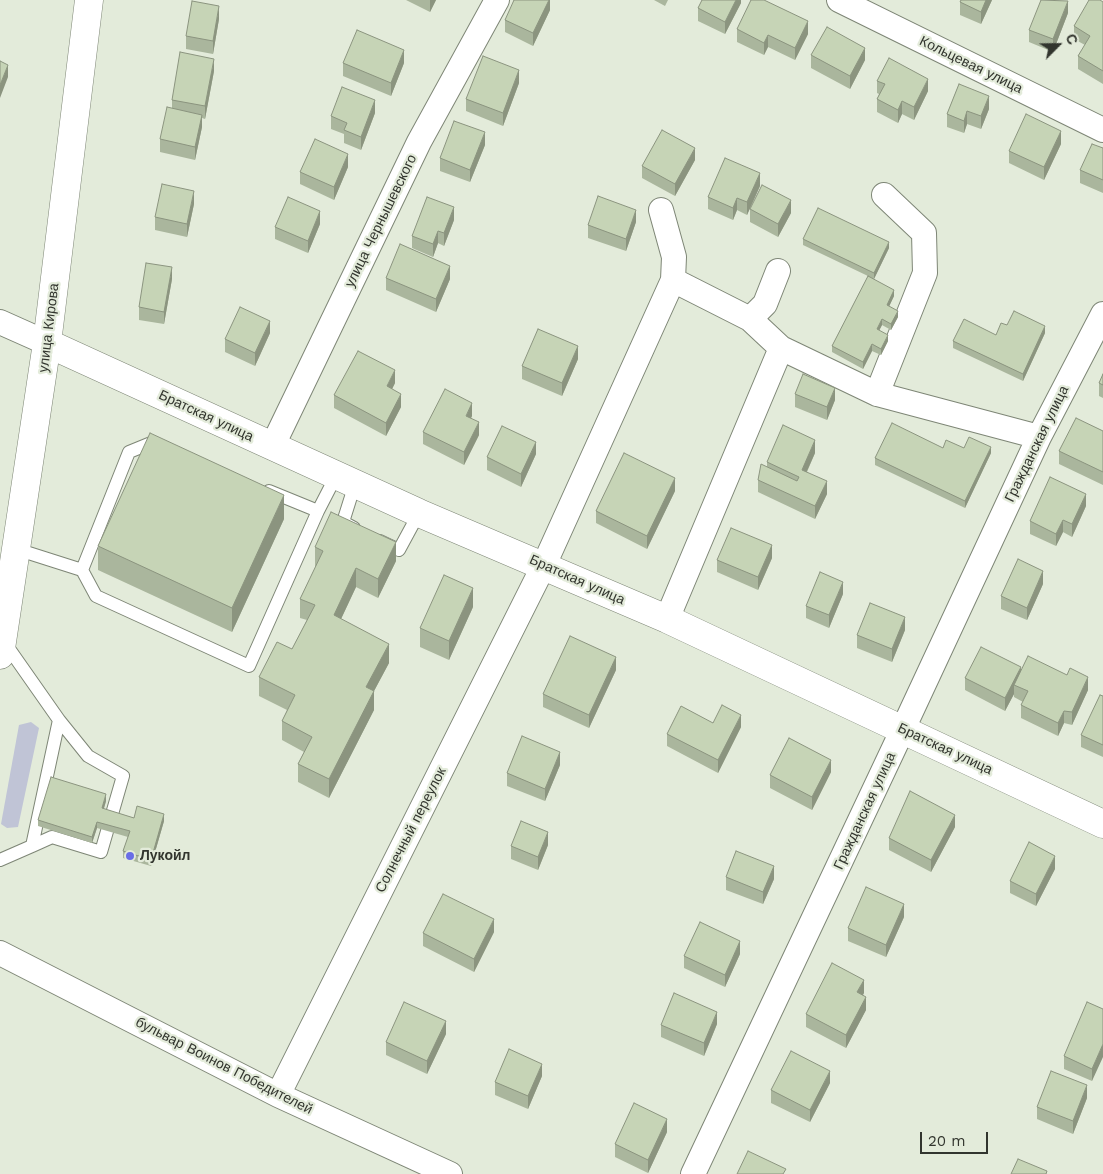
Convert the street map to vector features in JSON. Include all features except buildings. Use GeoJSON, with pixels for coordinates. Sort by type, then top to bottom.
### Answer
{"type":"FeatureCollection","features":[{"type":"Feature","properties":{"kind":"main road","name":"улица Кирова"},"geometry":{"type":"LineString","coordinates":[[1,647],[47,343],[89,0]]}},
{"type":"Feature","properties":{"kind":"main road","name":"Братская улица"},"geometry":{"type":"LineString","coordinates":[[47,343],[419,513],[667,619],[1103,824]]}},
{"type":"Feature","properties":{"kind":"street","name":"улица Чернышевского"},"geometry":{"type":"LineString","coordinates":[[272,447],[419,142],[497,0]]}},
{"type":"Feature","properties":{"kind":"street","name":"Кольцевая улица"},"geometry":{"type":"LineString","coordinates":[[839,0],[1103,130]]}},
{"type":"Feature","properties":{"kind":"street"},"geometry":{"type":"LineString","coordinates":[[878,394],[925,273],[924,233],[884,195]]}},
{"type":"Feature","properties":{"kind":"street"},"geometry":{"type":"LineString","coordinates":[[661,210],[674,257],[673,280],[750,319],[780,348],[878,394],[1038,437]]}},
{"type":"Feature","properties":{"kind":"street"},"geometry":{"type":"LineString","coordinates":[[750,319],[765,304],[778,271]]}},
{"type":"Feature","properties":{"kind":"street","name":"Солнечный переулок"},"geometry":{"type":"LineString","coordinates":[[278,1095],[544,565],[673,280]]}},
{"type":"Feature","properties":{"kind":"street","name":"Гражданская улица"},"geometry":{"type":"LineString","coordinates":[[693,1174],[904,729],[1038,437],[1103,314]]}},
{"type":"Feature","properties":{"kind":"street"},"geometry":{"type":"LineString","coordinates":[[0,322],[47,343]]}},
{"type":"Feature","properties":{"kind":"street"},"geometry":{"type":"LineString","coordinates":[[667,619],[780,348]]}},
{"type":"Feature","properties":{"kind":"street","name":"бульвар Воинов Победителей"},"geometry":{"type":"LineString","coordinates":[[0,953],[278,1095],[450,1174]]}},
{"type":"Feature","properties":{"kind":"lane"},"geometry":{"type":"LineString","coordinates":[[82,570],[130,452],[151,443],[168,450]]}},
{"type":"Feature","properties":{"kind":"lane"},"geometry":{"type":"LineString","coordinates":[[16,548],[82,570],[96,596],[249,666],[318,511],[346,480]]}},
{"type":"Feature","properties":{"kind":"lane"},"geometry":{"type":"LineString","coordinates":[[346,480],[342,522],[399,550],[419,513]]}},
{"type":"Feature","properties":{"kind":"lane"},"geometry":{"type":"LineString","coordinates":[[256,486],[318,511]]}},
{"type":"Feature","properties":{"kind":"lane"},"geometry":{"type":"LineString","coordinates":[[0,860],[52,837],[101,852],[123,776],[88,756],[1,647]]}},
{"type":"Feature","properties":{"kind":"lane"},"geometry":{"type":"LineString","coordinates":[[32,846],[59,720]]}},
{"type":"Feature","properties":{"kind":"shaded area"},"geometry":{"type":"Polygon","coordinates":[[[31,722],[39,728],[18,827],[7,828],[1,824],[19,725],[31,722]]]}},
{"type":"Feature","properties":{"kind":"place","name":"Лукойл"},"geometry":{"type":"Point","coordinates":[130,856]}}]}
